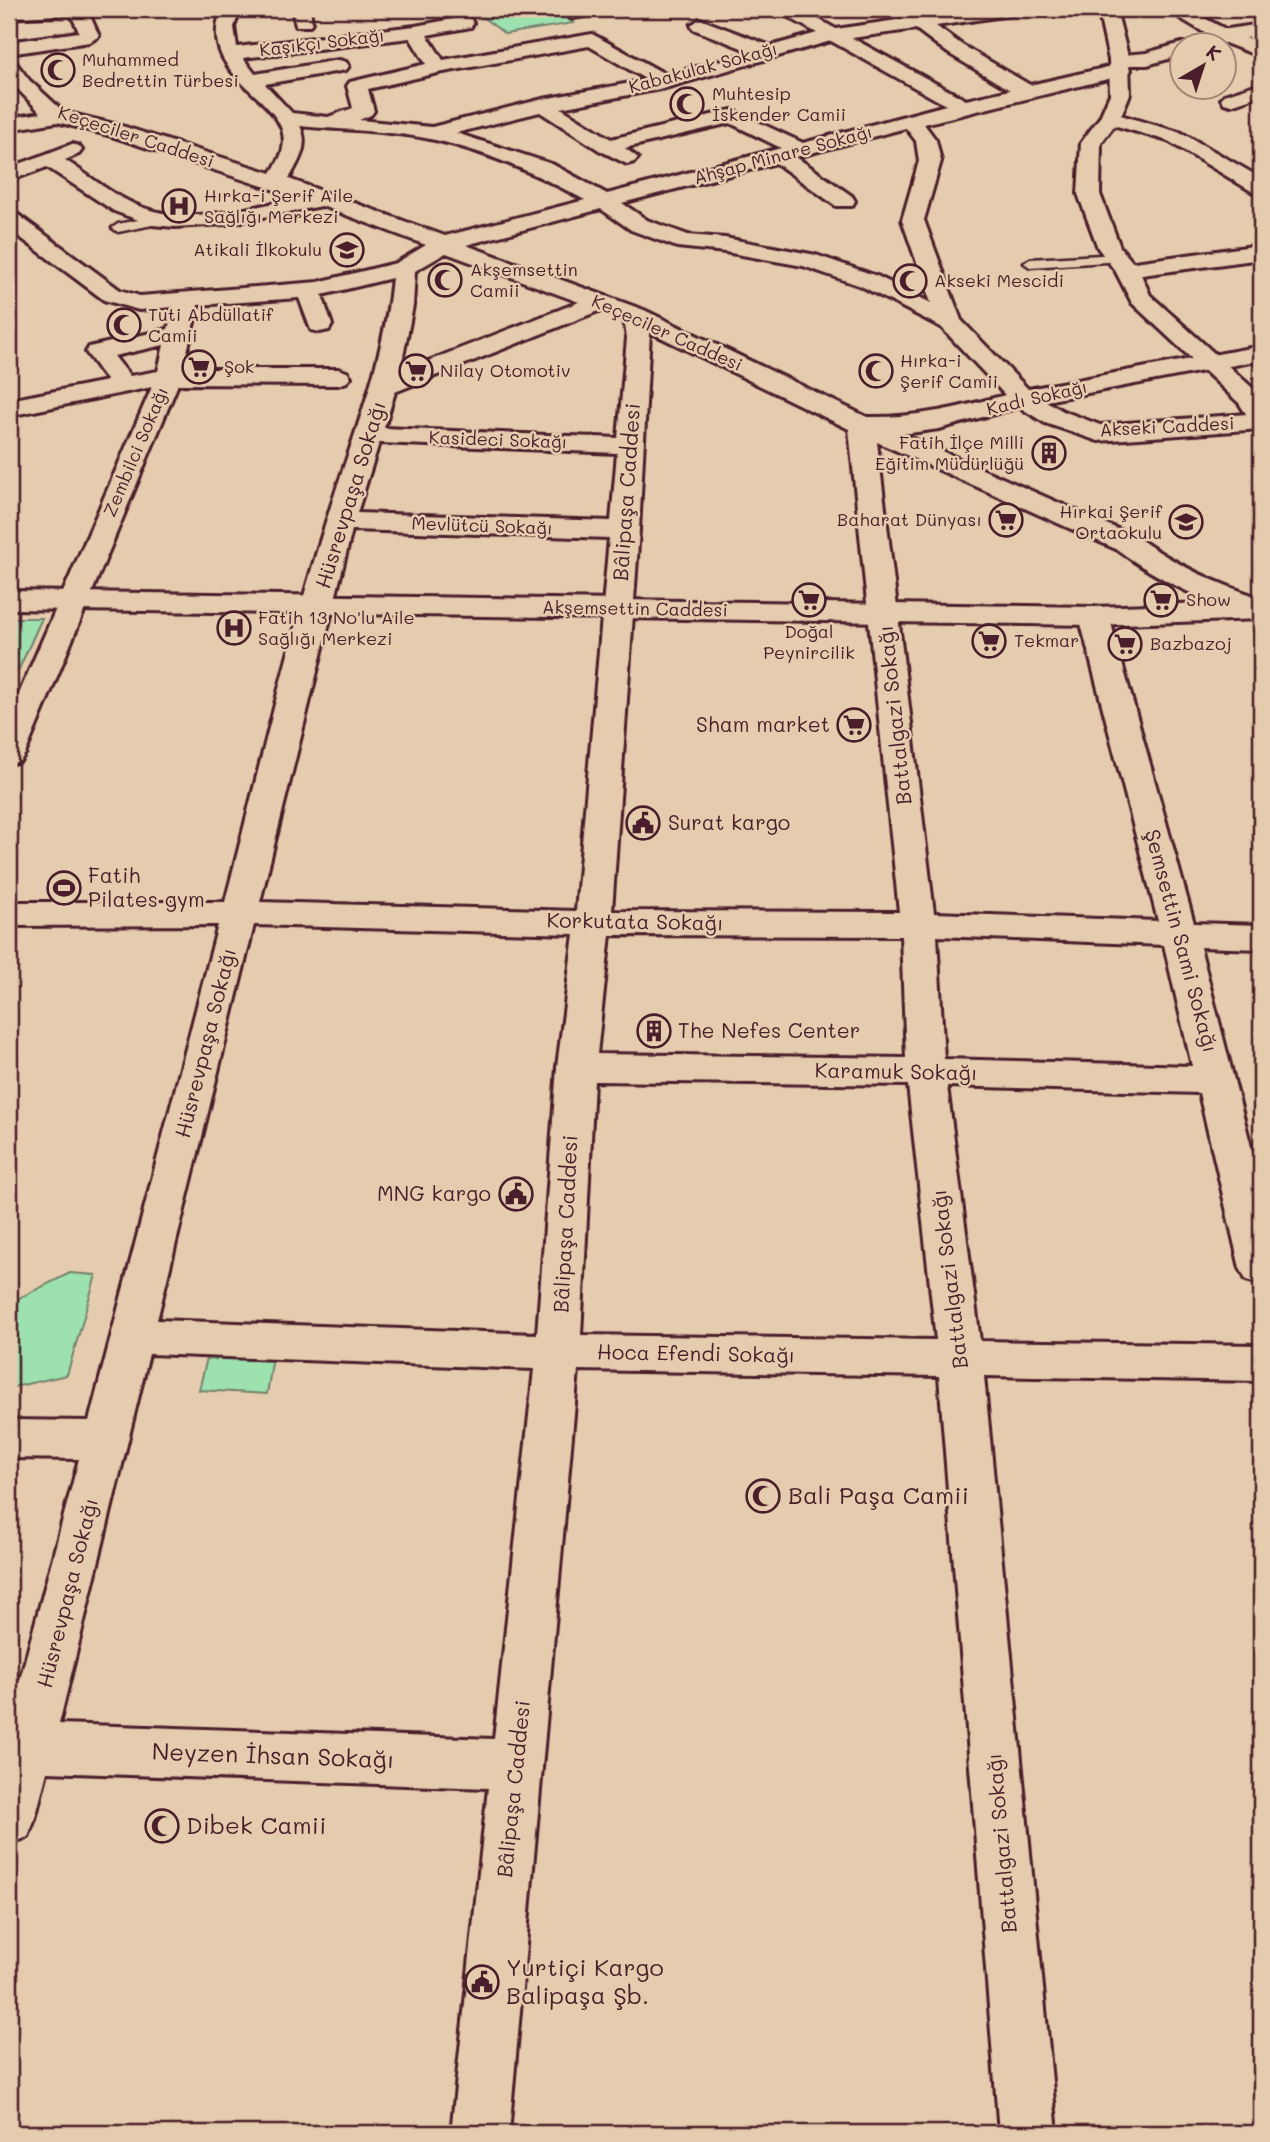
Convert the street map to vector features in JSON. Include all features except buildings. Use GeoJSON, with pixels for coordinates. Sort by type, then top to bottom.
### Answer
{"type":"FeatureCollection","features":[{"type":"Feature","properties":{"kind":"street"},"geometry":{"type":"LineString","coordinates":[[9,13],[69,9]]}},
{"type":"Feature","properties":{"kind":"street"},"geometry":{"type":"LineString","coordinates":[[9,48],[90,36],[78,9]]}},
{"type":"Feature","properties":{"kind":"street"},"geometry":{"type":"LineString","coordinates":[[787,9],[963,107]]}},
{"type":"Feature","properties":{"kind":"street"},"geometry":{"type":"LineString","coordinates":[[901,9],[955,49],[1025,91]]}},
{"type":"Feature","properties":{"kind":"street","name":"Kabakulak Sokağı"},"geometry":{"type":"LineString","coordinates":[[434,133],[597,93],[665,82],[767,51],[832,35],[1016,9]]}},
{"type":"Feature","properties":{"kind":"street"},"geometry":{"type":"LineString","coordinates":[[1107,9],[1120,65],[1120,94],[1110,118],[1091,144],[1089,194],[1110,248],[1123,264],[1140,298],[1249,398],[1261,419]]}},
{"type":"Feature","properties":{"kind":"street"},"geometry":{"type":"LineString","coordinates":[[1174,9],[1217,32]]}},
{"type":"Feature","properties":{"kind":"street"},"geometry":{"type":"LineString","coordinates":[[231,22],[229,54],[250,81],[289,119],[295,145],[277,182]]}},
{"type":"Feature","properties":{"kind":"street"},"geometry":{"type":"LineString","coordinates":[[571,22],[592,40],[665,82]]}},
{"type":"Feature","properties":{"kind":"street"},"geometry":{"type":"LineString","coordinates":[[700,25],[767,51]]}},
{"type":"Feature","properties":{"kind":"street","name":"Kaşıkçı Sokağı"},"geometry":{"type":"LineString","coordinates":[[229,54],[419,37],[469,28]]}},
{"type":"Feature","properties":{"kind":"street"},"geometry":{"type":"LineString","coordinates":[[1238,33],[1261,30]]}},
{"type":"Feature","properties":{"kind":"street"},"geometry":{"type":"LineString","coordinates":[[419,37],[438,66]]}},
{"type":"Feature","properties":{"kind":"street"},"geometry":{"type":"LineString","coordinates":[[365,111],[357,86],[438,66],[592,40]]}},
{"type":"Feature","properties":{"kind":"street"},"geometry":{"type":"LineString","coordinates":[[1238,41],[1261,51]]}},
{"type":"Feature","properties":{"kind":"street"},"geometry":{"type":"LineString","coordinates":[[533,51],[554,65]]}},
{"type":"Feature","properties":{"kind":"street","name":"Ahşap Minare Sokağı"},"geometry":{"type":"LineString","coordinates":[[9,219],[112,296],[139,303],[308,290],[404,268],[446,243],[1168,53]]}},
{"type":"Feature","properties":{"kind":"street"},"geometry":{"type":"LineString","coordinates":[[732,61],[766,77]]}},
{"type":"Feature","properties":{"kind":"street"},"geometry":{"type":"LineString","coordinates":[[250,81],[340,66]]}},
{"type":"Feature","properties":{"kind":"street","name":"Keçeciler Caddesi"},"geometry":{"type":"LineString","coordinates":[[9,67],[22,84],[57,116],[115,130],[277,182],[618,308],[862,425],[1128,544],[1167,551],[1249,587],[1261,603]]}},
{"type":"Feature","properties":{"kind":"street"},"geometry":{"type":"LineString","coordinates":[[576,79],[597,93]]}},
{"type":"Feature","properties":{"kind":"street"},"geometry":{"type":"LineString","coordinates":[[1238,97],[1261,89]]}},
{"type":"Feature","properties":{"kind":"street"},"geometry":{"type":"LineString","coordinates":[[332,122],[389,105]]}},
{"type":"Feature","properties":{"kind":"street"},"geometry":{"type":"LineString","coordinates":[[543,105],[673,185]]}},
{"type":"Feature","properties":{"kind":"street"},"geometry":{"type":"LineString","coordinates":[[9,123],[57,116]]}},
{"type":"Feature","properties":{"kind":"street"},"geometry":{"type":"LineString","coordinates":[[606,146],[732,116],[791,153],[844,201]]}},
{"type":"Feature","properties":{"kind":"street"},"geometry":{"type":"LineString","coordinates":[[1110,118],[1175,137],[1256,179]]}},
{"type":"Feature","properties":{"kind":"street"},"geometry":{"type":"LineString","coordinates":[[289,119],[434,133],[544,169],[604,201],[639,225],[685,242],[725,245],[821,264],[869,281],[950,322]]}},
{"type":"Feature","properties":{"kind":"street","name":"Akseki Caddesi"},"geometry":{"type":"LineString","coordinates":[[911,121],[926,141],[930,161],[913,220],[950,322],[1022,398],[1054,417],[1098,433],[1261,419]]}},
{"type":"Feature","properties":{"kind":"street"},"geometry":{"type":"LineString","coordinates":[[9,175],[50,160],[115,130]]}},
{"type":"Feature","properties":{"kind":"street"},"geometry":{"type":"LineString","coordinates":[[398,153],[434,133]]}},
{"type":"Feature","properties":{"kind":"street"},"geometry":{"type":"LineString","coordinates":[[50,160],[135,213],[168,218],[213,219],[321,200]]}},
{"type":"Feature","properties":{"kind":"street"},"geometry":{"type":"LineString","coordinates":[[1123,264],[1261,253]]}},
{"type":"Feature","properties":{"kind":"street","name":"Hüsrevpaşa Sokağı"},"geometry":{"type":"LineString","coordinates":[[9,1819],[339,521],[383,388],[403,309],[404,268]]}},
{"type":"Feature","properties":{"kind":"street"},"geometry":{"type":"LineString","coordinates":[[308,290],[320,325]]}},
{"type":"Feature","properties":{"kind":"street","name":"Zembilci Sokağı"},"geometry":{"type":"LineString","coordinates":[[9,754],[169,376],[188,299]]}},
{"type":"Feature","properties":{"kind":"street"},"geometry":{"type":"LineString","coordinates":[[383,388],[618,308]]}},
{"type":"Feature","properties":{"kind":"street","name":"Bâlipaşa Caddesi"},"geometry":{"type":"LineString","coordinates":[[480,2133],[558,1352],[576,1067],[593,923],[625,530],[639,338],[618,308]]}},
{"type":"Feature","properties":{"kind":"street"},"geometry":{"type":"LineString","coordinates":[[124,385],[99,352],[179,334]]}},
{"type":"Feature","properties":{"kind":"street","name":"Kadı Sokağı"},"geometry":{"type":"LineString","coordinates":[[862,425],[902,426],[939,421],[1022,398],[1260,353]]}},
{"type":"Feature","properties":{"kind":"street"},"geometry":{"type":"LineString","coordinates":[[12,399],[124,385],[169,376],[338,377]]}},
{"type":"Feature","properties":{"kind":"street","name":"Battalgazi Sokağı"},"geometry":{"type":"LineString","coordinates":[[862,425],[918,924],[926,1072],[960,1357],[1028,2133]]}},
{"type":"Feature","properties":{"kind":"street","name":"Kasideci Sokağı"},"geometry":{"type":"LineString","coordinates":[[367,435],[630,446]]}},
{"type":"Feature","properties":{"kind":"street","name":"Mevlütcü Sokağı"},"geometry":{"type":"LineString","coordinates":[[339,521],[625,530]]}},
{"type":"Feature","properties":{"kind":"street","name":"Keçeciler Caddesi"},"geometry":{"type":"LineString","coordinates":[[1128,544],[1151,562],[1261,609]]}},
{"type":"Feature","properties":{"kind":"street","name":"Akşemsettin Caddesi"},"geometry":{"type":"LineString","coordinates":[[9,600],[1094,616],[1261,609]]}},
{"type":"Feature","properties":{"kind":"street","name":"Şemsettin Sami Sokağı"},"geometry":{"type":"LineString","coordinates":[[1094,616],[1217,1080],[1261,1268]]}},
{"type":"Feature","properties":{"kind":"street","name":"Korkutata Sokağı"},"geometry":{"type":"LineString","coordinates":[[9,914],[240,913],[593,923],[918,924],[1261,937]]}},
{"type":"Feature","properties":{"kind":"street","name":"Karamuk Sokağı"},"geometry":{"type":"LineString","coordinates":[[576,1067],[1217,1080]]}},
{"type":"Feature","properties":{"kind":"street","name":"Hoca Efendi Sokağı"},"geometry":{"type":"LineString","coordinates":[[131,1336],[558,1352],[1261,1363]]}},
{"type":"Feature","properties":{"kind":"street"},"geometry":{"type":"LineString","coordinates":[[9,1439],[107,1440]]}},
{"type":"Feature","properties":{"kind":"street","name":"Neyzen İhsan Sokağı"},"geometry":{"type":"LineString","coordinates":[[29,1747],[516,1764]]}},
{"type":"Feature","properties":{"kind":"lane"},"geometry":{"type":"LineString","coordinates":[[571,22],[620,9]]}},
{"type":"Feature","properties":{"kind":"lane"},"geometry":{"type":"LineString","coordinates":[[117,228],[168,218]]}},
{"type":"Feature","properties":{"kind":"lane"},"geometry":{"type":"LineString","coordinates":[[1030,263],[1123,264]]}},
{"type":"Feature","properties":{"kind":"green space"},"geometry":{"type":"Polygon","coordinates":[[[472,9],[555,9],[574,23],[505,34],[472,9]]]}},
{"type":"Feature","properties":{"kind":"green space"},"geometry":{"type":"Polygon","coordinates":[[[9,618],[42,618],[19,669],[9,670],[9,618]]]}},
{"type":"Feature","properties":{"kind":"green space"},"geometry":{"type":"Polygon","coordinates":[[[70,1273],[96,1275],[67,1375],[9,1388],[9,1312],[19,1298],[70,1273]]]}},
{"type":"Feature","properties":{"kind":"green space"},"geometry":{"type":"Polygon","coordinates":[[[275,1345],[267,1394],[199,1390],[210,1346],[275,1345]]]}},
{"type":"Feature","properties":{"kind":"place","name":"Muhammed Bedrettin Türbesi"},"geometry":{"type":"Point","coordinates":[58,70]}},
{"type":"Feature","properties":{"kind":"place","name":"Muhtesip İskender Camii"},"geometry":{"type":"Point","coordinates":[687,104]}},
{"type":"Feature","properties":{"kind":"place","name":"Hırka-i Şerif Aile Sağlığı Merkezi"},"geometry":{"type":"Point","coordinates":[179,206]}},
{"type":"Feature","properties":{"kind":"place","name":"Atikali İlkokulu"},"geometry":{"type":"Point","coordinates":[347,250]}},
{"type":"Feature","properties":{"kind":"place","name":"Akşemsettin Camii"},"geometry":{"type":"Point","coordinates":[445,280]}},
{"type":"Feature","properties":{"kind":"place","name":"Akseki Mescidi"},"geometry":{"type":"Point","coordinates":[910,281]}},
{"type":"Feature","properties":{"kind":"place","name":"Tuti Abdüllatif Camii"},"geometry":{"type":"Point","coordinates":[124,325]}},
{"type":"Feature","properties":{"kind":"place","name":"Şok"},"geometry":{"type":"Point","coordinates":[199,367]}},
{"type":"Feature","properties":{"kind":"place","name":"Nilay Otomotiv"},"geometry":{"type":"Point","coordinates":[416,371]}},
{"type":"Feature","properties":{"kind":"place","name":"Hırka-i Şerif Camii"},"geometry":{"type":"Point","coordinates":[876,371]}},
{"type":"Feature","properties":{"kind":"place","name":"Fatih İlçe Milli Eğitim Müdürlüğü"},"geometry":{"type":"Point","coordinates":[1049,453]}},
{"type":"Feature","properties":{"kind":"place","name":"Baharat Dünyası"},"geometry":{"type":"Point","coordinates":[1006,520]}},
{"type":"Feature","properties":{"kind":"place","name":"Hırkai Şerif Ortaokulu"},"geometry":{"type":"Point","coordinates":[1186,522]}},
{"type":"Feature","properties":{"kind":"place","name":"Doğal Peynircilik"},"geometry":{"type":"Point","coordinates":[809,600]}},
{"type":"Feature","properties":{"kind":"place","name":"Show"},"geometry":{"type":"Point","coordinates":[1161,600]}},
{"type":"Feature","properties":{"kind":"place","name":"Fatih 13 No'lu Aile Sağlığı Merkezi"},"geometry":{"type":"Point","coordinates":[234,628]}},
{"type":"Feature","properties":{"kind":"place","name":"Tekmar"},"geometry":{"type":"Point","coordinates":[989,641]}},
{"type":"Feature","properties":{"kind":"place","name":"Bazbazoj"},"geometry":{"type":"Point","coordinates":[1125,644]}},
{"type":"Feature","properties":{"kind":"place","name":"Sham market"},"geometry":{"type":"Point","coordinates":[854,725]}},
{"type":"Feature","properties":{"kind":"place","name":"Surat kargo"},"geometry":{"type":"Point","coordinates":[643,823]}},
{"type":"Feature","properties":{"kind":"place","name":"Fatih Pilates gym"},"geometry":{"type":"Point","coordinates":[64,888]}},
{"type":"Feature","properties":{"kind":"place","name":"The Nefes Center"},"geometry":{"type":"Point","coordinates":[654,1031]}},
{"type":"Feature","properties":{"kind":"place","name":"MNG kargo"},"geometry":{"type":"Point","coordinates":[516,1194]}},
{"type":"Feature","properties":{"kind":"place","name":"Bali Paşa Camii"},"geometry":{"type":"Point","coordinates":[763,1496]}},
{"type":"Feature","properties":{"kind":"place","name":"Dibek Camii"},"geometry":{"type":"Point","coordinates":[162,1826]}},
{"type":"Feature","properties":{"kind":"place","name":"Yurtiçi Kargo Balipaşa Şb."},"geometry":{"type":"Point","coordinates":[482,1982]}}]}
